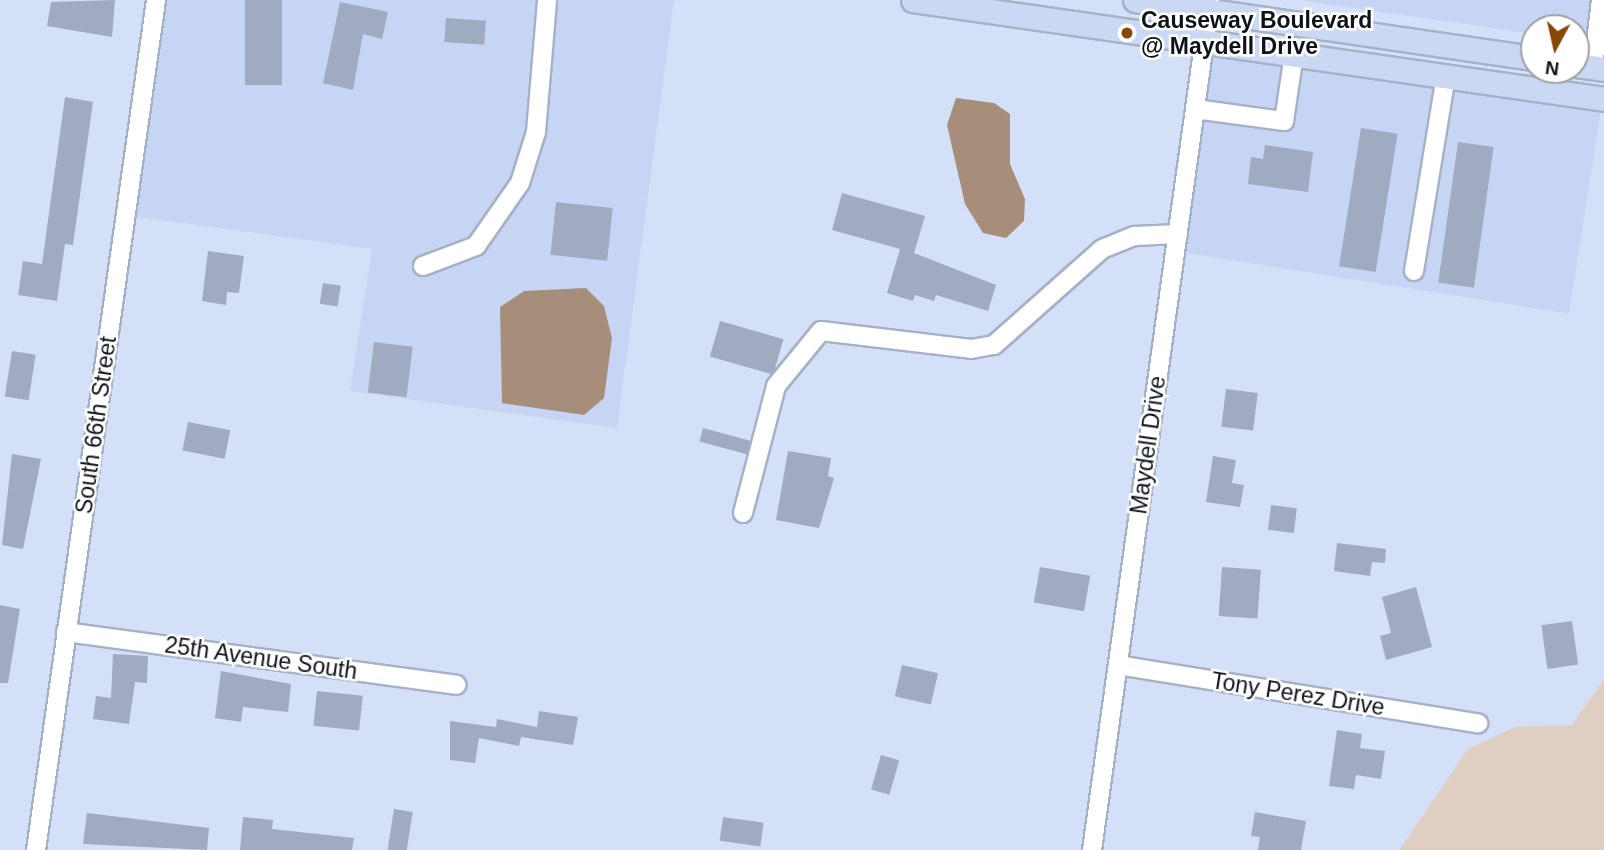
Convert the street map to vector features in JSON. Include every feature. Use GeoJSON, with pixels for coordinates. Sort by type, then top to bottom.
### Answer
{"type":"FeatureCollection","features":[{"type":"Feature","properties":{"kind":"main road"},"geometry":{"type":"LineString","coordinates":[[913,0],[1604,99]]}},
{"type":"Feature","properties":{"kind":"main road"},"geometry":{"type":"LineString","coordinates":[[1135,0],[1209,6],[1520,56]]}},
{"type":"Feature","properties":{"kind":"street","name":"South 66th Street"},"geometry":{"type":"LineString","coordinates":[[36,850],[156,0]]}},
{"type":"Feature","properties":{"kind":"street"},"geometry":{"type":"LineString","coordinates":[[423,266],[475,246],[520,183],[536,132],[547,0]]}},
{"type":"Feature","properties":{"kind":"street"},"geometry":{"type":"LineString","coordinates":[[1591,67],[1601,0]]}},
{"type":"Feature","properties":{"kind":"street","name":"Maydell Drive"},"geometry":{"type":"LineString","coordinates":[[1092,850],[1209,6]]}},
{"type":"Feature","properties":{"kind":"street"},"geometry":{"type":"LineString","coordinates":[[1195,109],[1284,121],[1294,54]]}},
{"type":"Feature","properties":{"kind":"street"},"geometry":{"type":"LineString","coordinates":[[1414,271],[1446,76]]}},
{"type":"Feature","properties":{"kind":"street"},"geometry":{"type":"LineString","coordinates":[[743,513],[776,386],[821,331],[971,349],[995,345],[1101,249],[1135,236],[1178,234]]}},
{"type":"Feature","properties":{"kind":"street","name":"25th Avenue South"},"geometry":{"type":"LineString","coordinates":[[66,632],[456,685]]}},
{"type":"Feature","properties":{"kind":"street","name":"Tony Perez Drive"},"geometry":{"type":"LineString","coordinates":[[1118,665],[1478,723]]}},
{"type":"Feature","properties":{"kind":"shaded area"},"geometry":{"type":"Polygon","coordinates":[[[167,0],[674,0],[617,428],[350,391],[372,249],[131,216],[167,0]]]}},
{"type":"Feature","properties":{"kind":"shaded area"},"geometry":{"type":"Polygon","coordinates":[[[1299,0],[1604,0],[1604,44],[1590,42],[1590,14],[1520,14],[1520,32],[1299,0]]]}},
{"type":"Feature","properties":{"kind":"shaded area"},"geometry":{"type":"Polygon","coordinates":[[[1211,29],[1520,78],[1520,84],[1558,84],[1604,91],[1569,313],[1176,251],[1211,29]]]}},
{"type":"Feature","properties":{"kind":"shaded area"},"geometry":{"type":"Polygon","coordinates":[[[956,98],[994,103],[1010,114],[1010,164],[1025,199],[1024,221],[1006,238],[983,233],[965,204],[947,125],[956,98]]]}},
{"type":"Feature","properties":{"kind":"shaded area"},"geometry":{"type":"Polygon","coordinates":[[[586,288],[604,306],[612,338],[604,398],[584,415],[502,403],[500,307],[524,291],[586,288]]]}},
{"type":"Feature","properties":{"kind":"shaded area"},"geometry":{"type":"Polygon","coordinates":[[[1604,679],[1604,850],[1399,850],[1468,749],[1515,727],[1572,725],[1604,679]]]}},
{"type":"Feature","properties":{"kind":"building"},"geometry":{"type":"Polygon","coordinates":[[[115,0],[112,37],[47,26],[51,2],[115,0]]]}},
{"type":"Feature","properties":{"kind":"building"},"geometry":{"type":"Polygon","coordinates":[[[245,0],[282,0],[282,85],[245,85],[245,0]]]}},
{"type":"Feature","properties":{"kind":"building"},"geometry":{"type":"Polygon","coordinates":[[[340,2],[388,12],[382,39],[363,34],[353,90],[323,83],[340,2]]]}},
{"type":"Feature","properties":{"kind":"building"},"geometry":{"type":"Polygon","coordinates":[[[446,18],[486,21],[484,45],[444,42],[446,18]]]}},
{"type":"Feature","properties":{"kind":"building"},"geometry":{"type":"Polygon","coordinates":[[[65,97],[93,102],[73,245],[65,244],[57,301],[18,295],[23,261],[42,264],[65,97]]]}},
{"type":"Feature","properties":{"kind":"building"},"geometry":{"type":"Polygon","coordinates":[[[1361,128],[1398,134],[1376,272],[1339,266],[1361,128]]]}},
{"type":"Feature","properties":{"kind":"building"},"geometry":{"type":"Polygon","coordinates":[[[1458,142],[1494,147],[1474,288],[1438,283],[1458,142]]]}},
{"type":"Feature","properties":{"kind":"building"},"geometry":{"type":"Polygon","coordinates":[[[1265,145],[1313,152],[1308,192],[1248,184],[1251,157],[1263,159],[1265,145]]]}},
{"type":"Feature","properties":{"kind":"building"},"geometry":{"type":"Polygon","coordinates":[[[842,193],[925,216],[914,253],[996,285],[988,311],[936,295],[934,301],[915,295],[913,301],[887,293],[900,249],[832,230],[842,193]]]}},
{"type":"Feature","properties":{"kind":"building"},"geometry":{"type":"Polygon","coordinates":[[[556,202],[613,208],[607,261],[550,255],[556,202]]]}},
{"type":"Feature","properties":{"kind":"building"},"geometry":{"type":"Polygon","coordinates":[[[208,251],[244,256],[239,293],[227,292],[226,305],[202,301],[208,251]]]}},
{"type":"Feature","properties":{"kind":"building"},"geometry":{"type":"Polygon","coordinates":[[[323,283],[341,286],[337,307],[320,304],[323,283]]]}},
{"type":"Feature","properties":{"kind":"building"},"geometry":{"type":"Polygon","coordinates":[[[720,321],[783,339],[773,375],[710,357],[720,321]]]}},
{"type":"Feature","properties":{"kind":"building"},"geometry":{"type":"Polygon","coordinates":[[[374,342],[413,347],[406,397],[368,393],[374,342]]]}},
{"type":"Feature","properties":{"kind":"building"},"geometry":{"type":"Polygon","coordinates":[[[12,351],[36,355],[29,400],[5,396],[12,351]]]}},
{"type":"Feature","properties":{"kind":"building"},"geometry":{"type":"Polygon","coordinates":[[[1226,389],[1258,393],[1253,431],[1221,427],[1226,389]]]}},
{"type":"Feature","properties":{"kind":"building"},"geometry":{"type":"Polygon","coordinates":[[[188,422],[230,430],[225,459],[182,450],[188,422]]]}},
{"type":"Feature","properties":{"kind":"building"},"geometry":{"type":"Polygon","coordinates":[[[703,428],[750,441],[747,454],[699,442],[703,428]]]}},
{"type":"Feature","properties":{"kind":"building"},"geometry":{"type":"Polygon","coordinates":[[[788,451],[831,458],[828,476],[834,478],[819,528],[776,520],[788,451]]]}},
{"type":"Feature","properties":{"kind":"building"},"geometry":{"type":"Polygon","coordinates":[[[12,454],[41,459],[23,549],[2,545],[12,454]]]}},
{"type":"Feature","properties":{"kind":"building"},"geometry":{"type":"Polygon","coordinates":[[[1213,456],[1236,460],[1232,483],[1244,485],[1240,507],[1206,502],[1213,456]]]}},
{"type":"Feature","properties":{"kind":"building"},"geometry":{"type":"Polygon","coordinates":[[[1271,505],[1297,508],[1294,533],[1268,530],[1271,505]]]}},
{"type":"Feature","properties":{"kind":"building"},"geometry":{"type":"Polygon","coordinates":[[[1337,543],[1386,549],[1385,563],[1372,562],[1370,576],[1334,571],[1337,543]]]}},
{"type":"Feature","properties":{"kind":"building"},"geometry":{"type":"Polygon","coordinates":[[[1040,567],[1090,576],[1084,611],[1034,602],[1040,567]]]}},
{"type":"Feature","properties":{"kind":"building"},"geometry":{"type":"Polygon","coordinates":[[[1222,567],[1261,570],[1257,619],[1219,616],[1222,567]]]}},
{"type":"Feature","properties":{"kind":"building"},"geometry":{"type":"Polygon","coordinates":[[[1416,587],[1432,647],[1386,660],[1380,636],[1391,633],[1382,597],[1416,587]]]}},
{"type":"Feature","properties":{"kind":"building"},"geometry":{"type":"Polygon","coordinates":[[[0,605],[20,609],[8,683],[0,683],[0,605]]]}},
{"type":"Feature","properties":{"kind":"building"},"geometry":{"type":"Polygon","coordinates":[[[1572,621],[1578,665],[1547,669],[1541,625],[1572,621]]]}},
{"type":"Feature","properties":{"kind":"building"},"geometry":{"type":"Polygon","coordinates":[[[113,654],[148,656],[147,683],[135,682],[129,724],[93,719],[96,696],[111,698],[113,654]]]}},
{"type":"Feature","properties":{"kind":"building"},"geometry":{"type":"Polygon","coordinates":[[[902,665],[938,673],[931,705],[895,696],[902,665]]]}},
{"type":"Feature","properties":{"kind":"building"},"geometry":{"type":"Polygon","coordinates":[[[221,671],[291,684],[288,712],[243,707],[241,722],[215,718],[221,671]]]}},
{"type":"Feature","properties":{"kind":"building"},"geometry":{"type":"Polygon","coordinates":[[[317,691],[363,696],[359,731],[313,726],[317,691]]]}},
{"type":"Feature","properties":{"kind":"building"},"geometry":{"type":"Polygon","coordinates":[[[539,711],[578,717],[573,745],[521,737],[519,746],[479,738],[475,763],[450,760],[450,721],[496,727],[497,719],[537,727],[539,711]]]}},
{"type":"Feature","properties":{"kind":"building"},"geometry":{"type":"Polygon","coordinates":[[[1337,730],[1362,734],[1360,748],[1385,751],[1381,779],[1356,775],[1354,789],[1329,786],[1337,730]]]}},
{"type":"Feature","properties":{"kind":"building"},"geometry":{"type":"Polygon","coordinates":[[[881,755],[899,760],[889,795],[871,790],[881,755]]]}},
{"type":"Feature","properties":{"kind":"building"},"geometry":{"type":"Polygon","coordinates":[[[394,809],[413,812],[407,850],[388,849],[394,809]]]}},
{"type":"Feature","properties":{"kind":"building"},"geometry":{"type":"Polygon","coordinates":[[[1255,812],[1306,821],[1301,850],[1258,850],[1260,837],[1251,836],[1255,812]]]}},
{"type":"Feature","properties":{"kind":"building"},"geometry":{"type":"Polygon","coordinates":[[[87,813],[209,828],[207,850],[83,844],[87,813]]]}},
{"type":"Feature","properties":{"kind":"building"},"geometry":{"type":"Polygon","coordinates":[[[243,817],[273,820],[272,829],[354,838],[352,850],[240,850],[243,817]]]}},
{"type":"Feature","properties":{"kind":"building"},"geometry":{"type":"Polygon","coordinates":[[[723,817],[764,823],[760,846],[720,841],[723,817]]]}},
{"type":"Feature","properties":{"kind":"place","name":"Causeway Boulevard @ Maydell Drive"},"geometry":{"type":"Point","coordinates":[1127,33]}}]}
